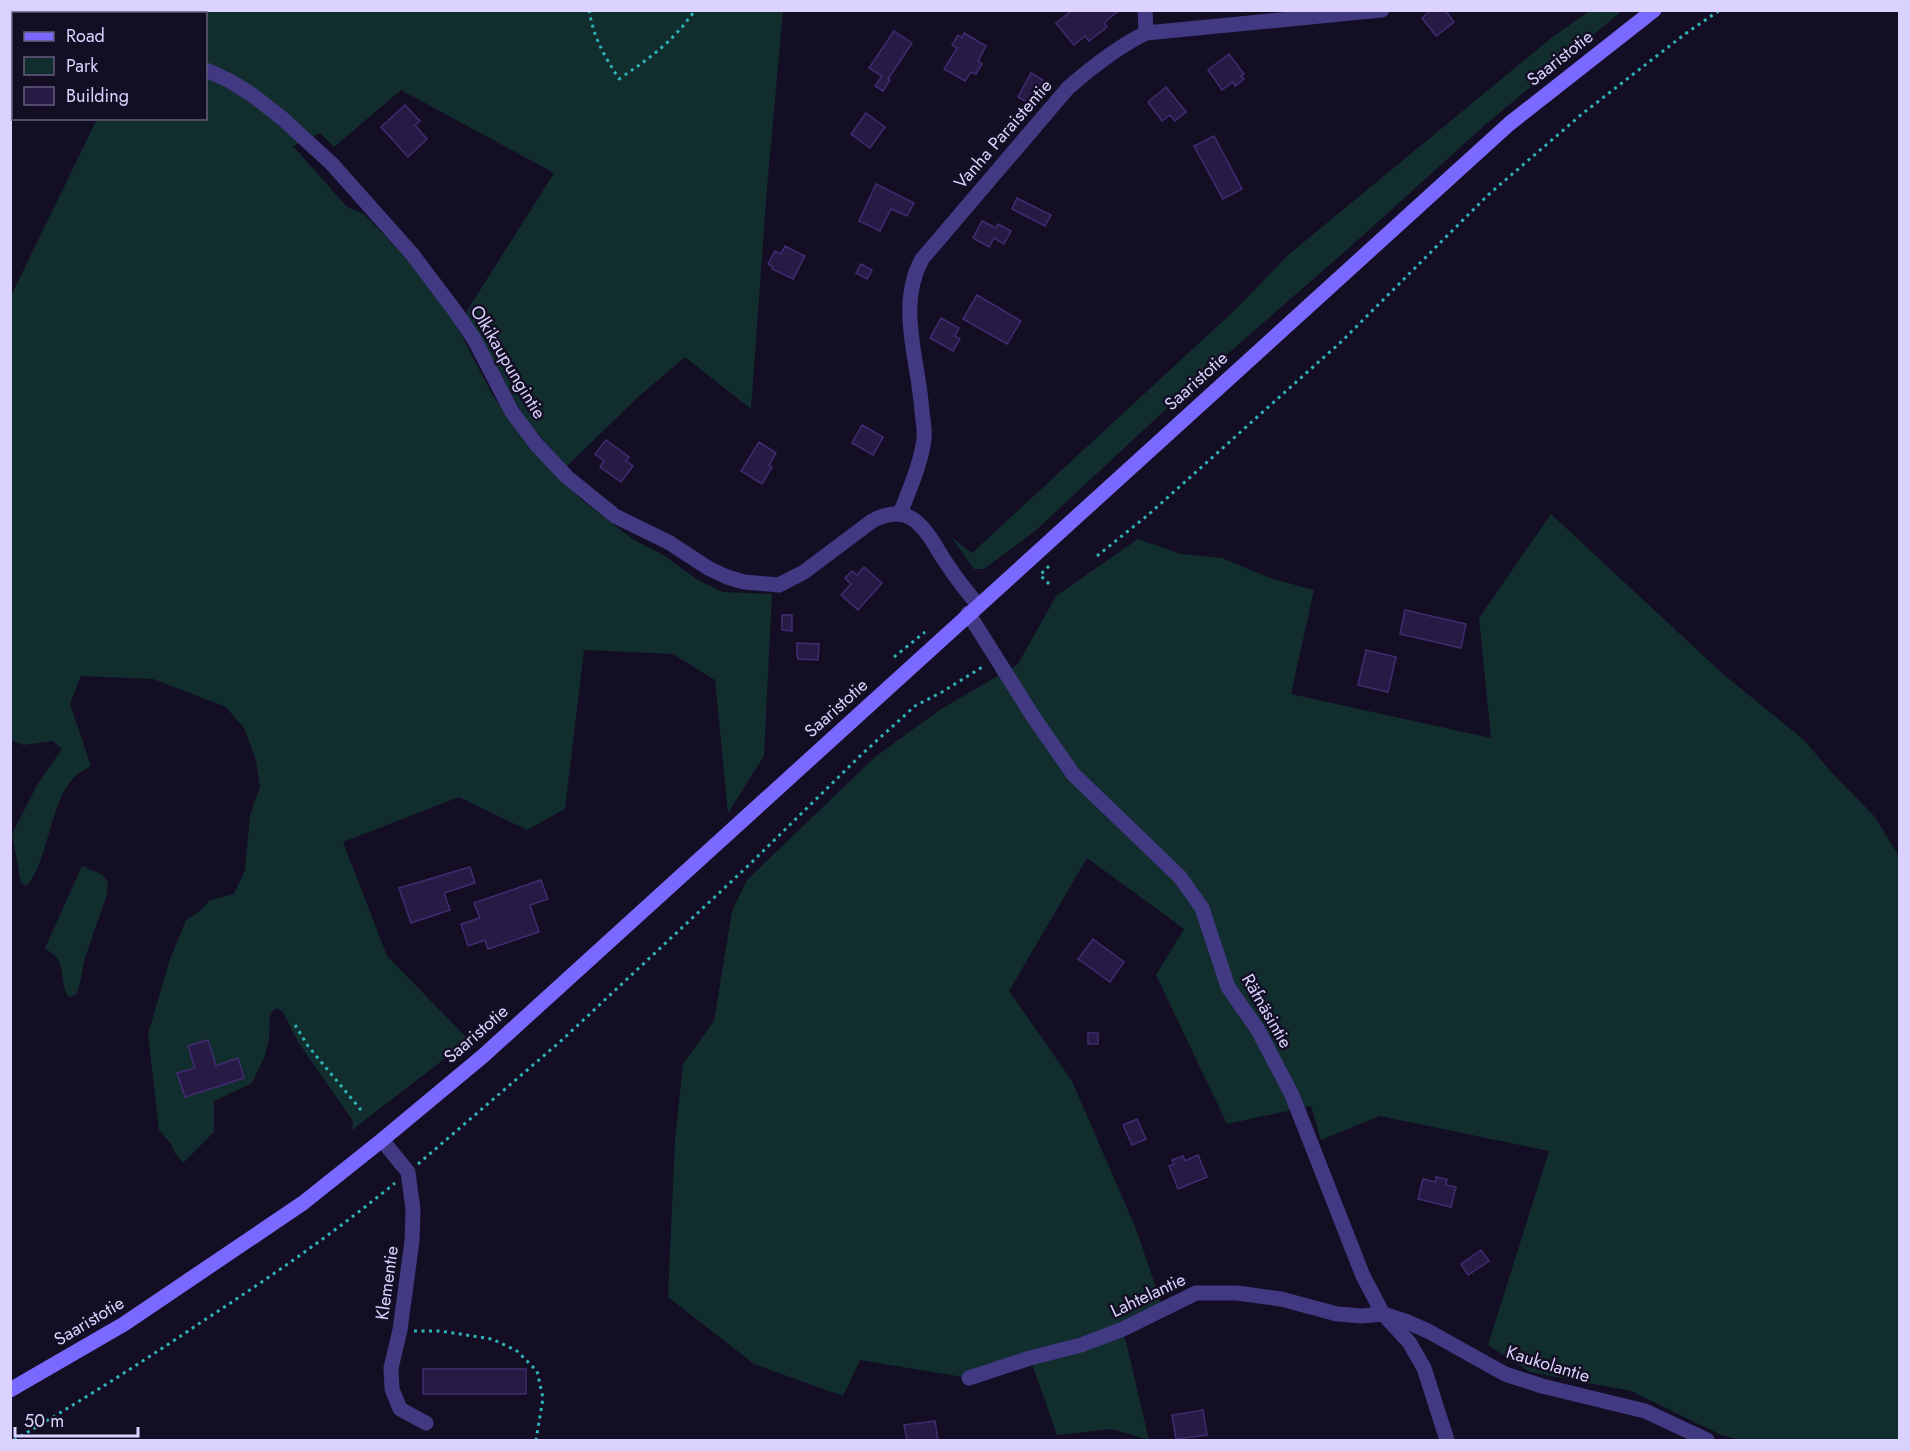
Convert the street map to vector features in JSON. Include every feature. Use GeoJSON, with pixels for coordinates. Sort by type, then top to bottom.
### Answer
{"type":"FeatureCollection","features":[{"type":"Feature","properties":{"kind":"main road","name":"Saaristotie"},"geometry":{"type":"LineString","coordinates":[[10,1390],[124,1324],[303,1203],[483,1056],[1509,124],[1654,10]]}},
{"type":"Feature","properties":{"kind":"street"},"geometry":{"type":"LineString","coordinates":[[1144,10],[1146,33]]}},
{"type":"Feature","properties":{"kind":"street","name":"Vanha Paraistentie"},"geometry":{"type":"LineString","coordinates":[[900,514],[921,455],[924,437],[921,396],[909,318],[910,291],[915,273],[922,258],[1068,88],[1119,48],[1146,33],[1382,10]]}},
{"type":"Feature","properties":{"kind":"street","name":"Olkikaupungintie"},"geometry":{"type":"LineString","coordinates":[[207,70],[251,94],[308,140],[332,164],[412,254],[455,311],[474,339],[512,412],[536,444],[567,477],[615,516],[670,543],[708,568],[727,577],[744,582],[779,585],[804,572],[872,521],[884,514],[900,514]]}},
{"type":"Feature","properties":{"kind":"street"},"geometry":{"type":"LineString","coordinates":[[900,514],[912,519],[925,529],[973,609]]}},
{"type":"Feature","properties":{"kind":"street","name":"Räfnäsintie"},"geometry":{"type":"LineString","coordinates":[[973,609],[997,658],[1034,718],[1073,774],[1180,877],[1202,908],[1228,987],[1258,1030],[1292,1095],[1363,1276],[1383,1314],[1408,1342],[1424,1368],[1447,1440]]}},
{"type":"Feature","properties":{"kind":"street"},"geometry":{"type":"LineString","coordinates":[[382,1140],[408,1172]]}},
{"type":"Feature","properties":{"kind":"street","name":"Klementie"},"geometry":{"type":"LineString","coordinates":[[408,1172],[413,1210],[412,1241],[400,1330],[392,1368],[392,1389],[400,1409],[426,1423]]}},
{"type":"Feature","properties":{"kind":"street","name":"Lahtelantie"},"geometry":{"type":"LineString","coordinates":[[969,1378],[1030,1358],[1081,1345],[1123,1329],[1196,1293],[1238,1293],[1337,1314],[1362,1316],[1383,1314]]}},
{"type":"Feature","properties":{"kind":"street","name":"Kaukolantie"},"geometry":{"type":"LineString","coordinates":[[1383,1314],[1428,1331],[1505,1374],[1542,1386],[1645,1411],[1707,1440]]}},
{"type":"Feature","properties":{"kind":"path"},"geometry":{"type":"LineString","coordinates":[[589,10],[592,31],[619,79],[658,52],[686,23],[695,10]]}},
{"type":"Feature","properties":{"kind":"path"},"geometry":{"type":"LineString","coordinates":[[1096,556],[1148,515],[1342,341],[1497,187],[1582,114],[1720,10]]}},
{"type":"Feature","properties":{"kind":"path"},"geometry":{"type":"LineString","coordinates":[[1049,566],[1040,575],[1050,585]]}},
{"type":"Feature","properties":{"kind":"path"},"geometry":{"type":"LineString","coordinates":[[14,1440],[89,1396],[264,1281],[359,1212],[562,1040],[915,706],[997,658]]}},
{"type":"Feature","properties":{"kind":"path"},"geometry":{"type":"LineString","coordinates":[[295,1024],[308,1046],[361,1110]]}},
{"type":"Feature","properties":{"kind":"path"},"geometry":{"type":"LineString","coordinates":[[400,1330],[440,1331],[492,1339],[517,1351],[537,1371],[543,1398],[536,1440]]}},
{"type":"Feature","properties":{"kind":"green space"},"geometry":{"type":"Polygon","coordinates":[[[11,11],[783,11],[751,409],[685,357],[637,398],[566,467],[525,418],[465,314],[554,173],[401,90],[334,147],[320,133],[293,146],[347,207],[364,214],[407,259],[442,304],[461,334],[492,394],[515,427],[559,478],[583,501],[634,540],[665,556],[696,579],[723,592],[772,594],[764,756],[728,813],[715,680],[673,654],[584,650],[565,809],[527,830],[459,797],[343,842],[387,956],[469,1040],[352,1130],[353,1121],[298,1042],[283,1012],[276,1008],[270,1014],[269,1039],[265,1056],[252,1083],[214,1101],[214,1132],[183,1163],[159,1130],[148,1034],[170,959],[186,920],[200,911],[210,900],[234,894],[245,870],[250,815],[260,787],[256,760],[244,728],[226,707],[153,679],[81,676],[70,704],[91,766],[69,783],[56,811],[35,874],[27,886],[21,883],[12,834],[37,785],[62,749],[53,741],[23,745],[11,740],[10,298],[97,120],[207,120],[207,12],[12,12],[11,40],[11,11]]]}},
{"type":"Feature","properties":{"kind":"green space"},"geometry":{"type":"Polygon","coordinates":[[[1589,11],[1622,11],[1486,124],[1349,248],[1193,384],[1035,531],[984,569],[974,569],[951,537],[972,553],[1237,308],[1288,255],[1550,39],[1589,11]]]}},
{"type":"Feature","properties":{"kind":"green space"},"geometry":{"type":"Polygon","coordinates":[[[1551,514],[1723,674],[1804,740],[1875,817],[1897,853],[1900,871],[1899,1440],[1740,1440],[1719,1434],[1631,1391],[1530,1372],[1488,1345],[1549,1151],[1380,1116],[1321,1140],[1311,1106],[1227,1124],[1156,975],[1184,929],[1087,858],[1009,991],[1072,1081],[1136,1229],[1163,1308],[1123,1329],[1149,1440],[1112,1429],[1057,1435],[1030,1358],[969,1378],[860,1360],[843,1396],[754,1364],[668,1297],[675,1140],[683,1064],[714,1021],[732,911],[747,880],[875,757],[941,709],[1018,664],[1056,596],[1138,539],[1181,554],[1222,558],[1270,578],[1314,590],[1291,694],[1491,738],[1479,618],[1551,514]]]}},
{"type":"Feature","properties":{"kind":"green space"},"geometry":{"type":"Polygon","coordinates":[[[82,866],[103,875],[108,883],[107,894],[85,958],[76,995],[69,997],[64,988],[57,958],[45,948],[82,866]]]}},
{"type":"Feature","properties":{"kind":"building"},"geometry":{"type":"Polygon","coordinates":[[[1073,10],[1118,11],[1104,23],[1107,27],[1089,41],[1085,36],[1074,45],[1056,23],[1073,10]]]}},
{"type":"Feature","properties":{"kind":"building"},"geometry":{"type":"Polygon","coordinates":[[[1431,10],[1445,10],[1454,22],[1436,36],[1422,18],[1431,10]]]}},
{"type":"Feature","properties":{"kind":"building"},"geometry":{"type":"Polygon","coordinates":[[[894,31],[912,43],[888,79],[890,80],[883,91],[875,86],[882,76],[869,68],[894,31]]]}},
{"type":"Feature","properties":{"kind":"building"},"geometry":{"type":"Polygon","coordinates":[[[964,33],[986,46],[978,61],[982,64],[976,74],[971,72],[965,81],[944,69],[957,48],[952,45],[958,35],[962,38],[964,33]]]}},
{"type":"Feature","properties":{"kind":"building"},"geometry":{"type":"Polygon","coordinates":[[[1229,54],[1244,74],[1241,76],[1244,79],[1235,86],[1233,82],[1222,90],[1208,70],[1229,54]]]}},
{"type":"Feature","properties":{"kind":"building"},"geometry":{"type":"Polygon","coordinates":[[[1031,73],[1043,80],[1030,104],[1018,97],[1031,73]]]}},
{"type":"Feature","properties":{"kind":"building"},"geometry":{"type":"Polygon","coordinates":[[[1166,87],[1186,112],[1175,121],[1170,115],[1162,121],[1148,102],[1166,87]]]}},
{"type":"Feature","properties":{"kind":"building"},"geometry":{"type":"Polygon","coordinates":[[[405,105],[420,121],[415,125],[427,139],[408,157],[381,127],[405,105]]]}},
{"type":"Feature","properties":{"kind":"building"},"geometry":{"type":"Polygon","coordinates":[[[866,113],[885,127],[870,148],[851,134],[866,113]]]}},
{"type":"Feature","properties":{"kind":"building"},"geometry":{"type":"Polygon","coordinates":[[[1214,136],[1242,189],[1223,199],[1194,146],[1214,136]]]}},
{"type":"Feature","properties":{"kind":"building"},"geometry":{"type":"Polygon","coordinates":[[[876,184],[914,203],[907,216],[891,209],[880,231],[859,221],[876,184]]]}},
{"type":"Feature","properties":{"kind":"building"},"geometry":{"type":"Polygon","coordinates":[[[1017,198],[1051,215],[1045,226],[1012,209],[1017,198]]]}},
{"type":"Feature","properties":{"kind":"building"},"geometry":{"type":"Polygon","coordinates":[[[982,221],[996,228],[998,224],[1011,231],[1004,244],[994,238],[989,247],[973,238],[982,221]]]}},
{"type":"Feature","properties":{"kind":"building"},"geometry":{"type":"Polygon","coordinates":[[[785,246],[805,256],[793,279],[772,269],[773,267],[768,264],[775,251],[781,254],[785,246]]]}},
{"type":"Feature","properties":{"kind":"building"},"geometry":{"type":"Polygon","coordinates":[[[861,264],[872,270],[867,279],[856,273],[861,264]]]}},
{"type":"Feature","properties":{"kind":"building"},"geometry":{"type":"Polygon","coordinates":[[[977,295],[1021,321],[1007,344],[963,319],[977,295]]]}},
{"type":"Feature","properties":{"kind":"building"},"geometry":{"type":"Polygon","coordinates":[[[941,318],[959,328],[955,336],[960,339],[953,351],[930,338],[941,318]]]}},
{"type":"Feature","properties":{"kind":"building"},"geometry":{"type":"Polygon","coordinates":[[[862,425],[883,437],[873,455],[852,443],[862,425]]]}},
{"type":"Feature","properties":{"kind":"building"},"geometry":{"type":"Polygon","coordinates":[[[606,440],[629,457],[626,461],[633,466],[621,482],[600,467],[604,461],[595,454],[606,440]]]}},
{"type":"Feature","properties":{"kind":"building"},"geometry":{"type":"Polygon","coordinates":[[[759,442],[776,453],[769,465],[772,467],[762,484],[741,471],[759,442]]]}},
{"type":"Feature","properties":{"kind":"building"},"geometry":{"type":"Polygon","coordinates":[[[864,567],[882,583],[858,610],[841,595],[851,584],[845,578],[852,571],[857,575],[864,567]]]}},
{"type":"Feature","properties":{"kind":"building"},"geometry":{"type":"Polygon","coordinates":[[[1405,610],[1466,624],[1461,648],[1400,634],[1405,610]]]}},
{"type":"Feature","properties":{"kind":"building"},"geometry":{"type":"Polygon","coordinates":[[[782,615],[792,615],[792,631],[782,630],[782,615]]]}},
{"type":"Feature","properties":{"kind":"building"},"geometry":{"type":"Polygon","coordinates":[[[797,643],[819,644],[818,660],[798,659],[797,643]]]}},
{"type":"Feature","properties":{"kind":"building"},"geometry":{"type":"Polygon","coordinates":[[[1366,650],[1396,657],[1388,692],[1358,685],[1366,650]]]}},
{"type":"Feature","properties":{"kind":"building"},"geometry":{"type":"Polygon","coordinates":[[[470,867],[475,883],[444,893],[450,910],[411,923],[399,888],[470,867]]]}},
{"type":"Feature","properties":{"kind":"building"},"geometry":{"type":"Polygon","coordinates":[[[541,880],[548,899],[530,905],[539,932],[488,949],[485,940],[468,946],[461,924],[480,918],[474,903],[541,880]]]}},
{"type":"Feature","properties":{"kind":"building"},"geometry":{"type":"Polygon","coordinates":[[[1093,939],[1124,962],[1110,982],[1078,959],[1093,939]]]}},
{"type":"Feature","properties":{"kind":"building"},"geometry":{"type":"Polygon","coordinates":[[[1088,1033],[1098,1033],[1098,1044],[1088,1044],[1088,1033]]]}},
{"type":"Feature","properties":{"kind":"building"},"geometry":{"type":"Polygon","coordinates":[[[208,1040],[216,1066],[238,1058],[244,1078],[185,1097],[177,1073],[195,1068],[188,1046],[208,1040]]]}},
{"type":"Feature","properties":{"kind":"building"},"geometry":{"type":"Polygon","coordinates":[[[1137,1119],[1146,1139],[1132,1145],[1123,1125],[1137,1119]]]}},
{"type":"Feature","properties":{"kind":"building"},"geometry":{"type":"Polygon","coordinates":[[[1198,1155],[1207,1177],[1178,1189],[1169,1166],[1174,1164],[1172,1160],[1183,1156],[1185,1161],[1198,1155]]]}},
{"type":"Feature","properties":{"kind":"building"},"geometry":{"type":"Polygon","coordinates":[[[1436,1177],[1447,1179],[1446,1185],[1456,1187],[1451,1207],[1418,1199],[1423,1179],[1435,1182],[1436,1177]]]}},
{"type":"Feature","properties":{"kind":"building"},"geometry":{"type":"Polygon","coordinates":[[[1481,1250],[1489,1261],[1468,1275],[1461,1264],[1481,1250]]]}},
{"type":"Feature","properties":{"kind":"building"},"geometry":{"type":"Polygon","coordinates":[[[423,1369],[526,1369],[526,1394],[423,1394],[423,1369]]]}},
{"type":"Feature","properties":{"kind":"building"},"geometry":{"type":"Polygon","coordinates":[[[1203,1410],[1207,1435],[1176,1439],[1172,1415],[1203,1410]]]}},
{"type":"Feature","properties":{"kind":"building"},"geometry":{"type":"Polygon","coordinates":[[[935,1421],[938,1440],[907,1440],[904,1425],[935,1421]]]}}]}
